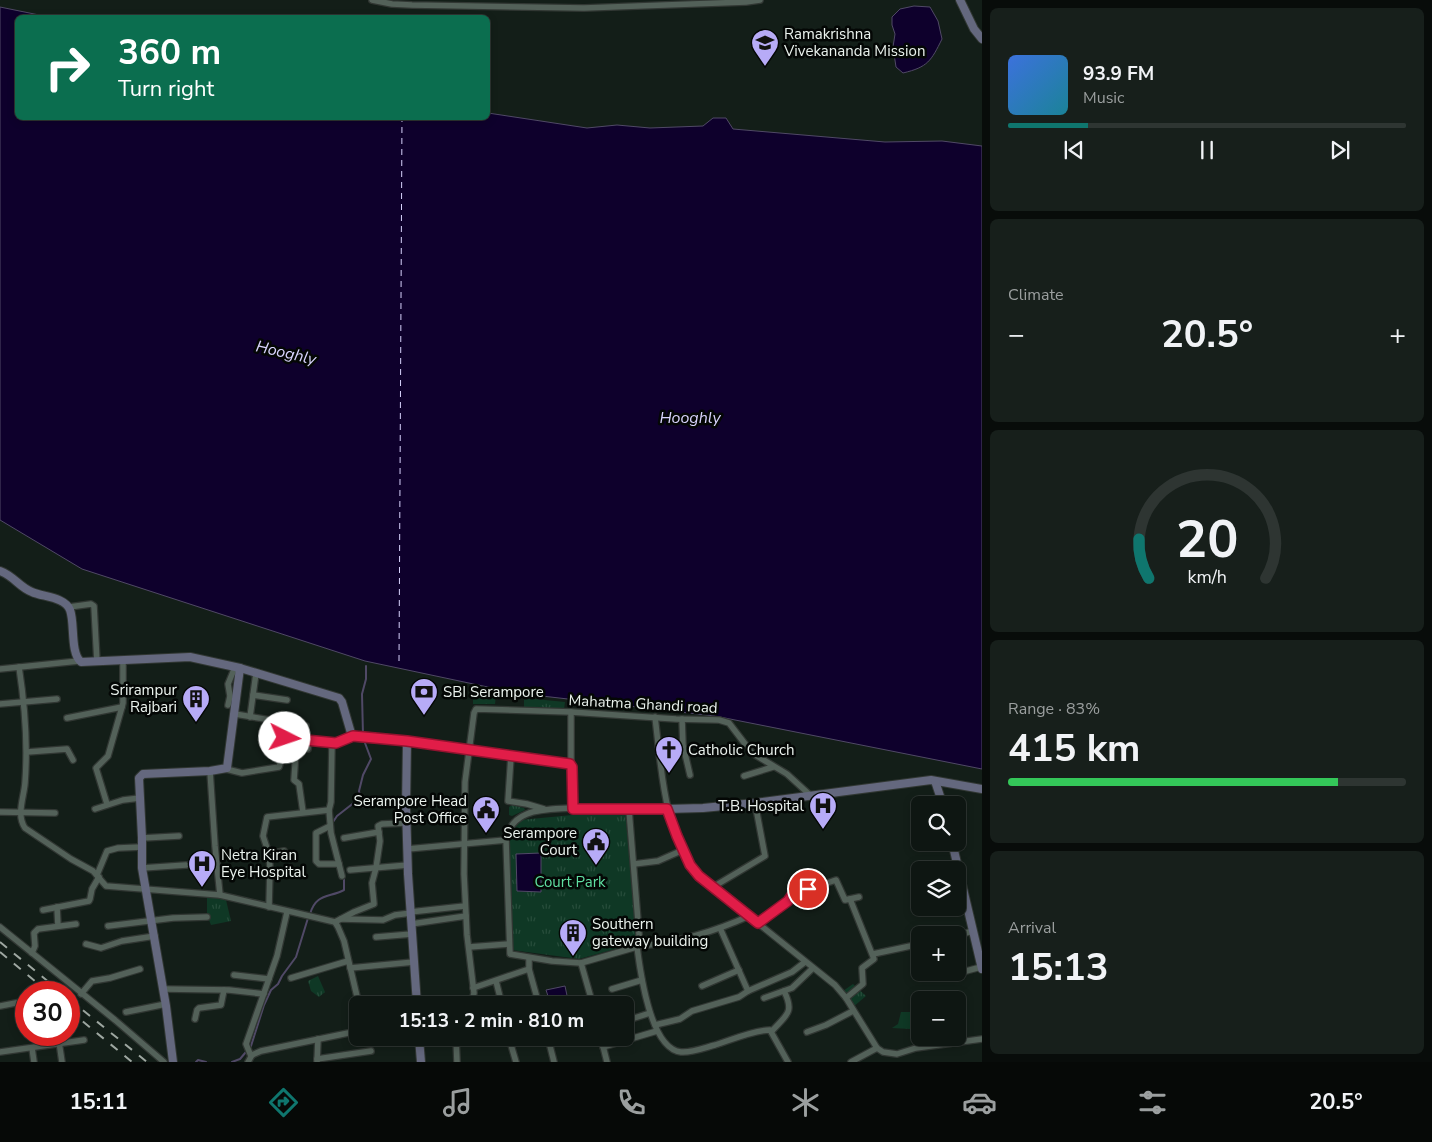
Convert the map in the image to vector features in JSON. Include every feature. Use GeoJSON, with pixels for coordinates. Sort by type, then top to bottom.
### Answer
{"type":"FeatureCollection","features":[{"type":"Feature","properties":{"kind":"street"},"geometry":{"type":"LineString","coordinates":[[372,0],[392,4],[584,8],[736,3],[760,0]]}},
{"type":"Feature","properties":{"kind":"street"},"geometry":{"type":"LineString","coordinates":[[436,5],[443,0]]}},
{"type":"Feature","properties":{"kind":"street"},"geometry":{"type":"LineString","coordinates":[[960,0],[974,29],[982,39]]}},
{"type":"Feature","properties":{"kind":"street"},"geometry":{"type":"LineString","coordinates":[[0,571],[13,577],[30,592],[64,602],[69,607],[76,655],[79,661]]}},
{"type":"Feature","properties":{"kind":"street"},"geometry":{"type":"LineString","coordinates":[[69,607],[91,604],[94,606],[97,662]]}},
{"type":"Feature","properties":{"kind":"street"},"geometry":{"type":"LineString","coordinates":[[0,669],[79,661],[97,662],[190,657],[238,667],[339,698],[353,736]]}},
{"type":"Feature","properties":{"kind":"street"},"geometry":{"type":"LineString","coordinates":[[108,804],[96,768],[108,756],[123,703],[123,660]]}},
{"type":"Feature","properties":{"kind":"street"},"geometry":{"type":"LineString","coordinates":[[19,667],[24,702],[27,752],[21,814],[22,822],[25,828],[98,876],[107,886],[220,895],[334,922],[374,904],[372,883],[380,841],[378,826],[380,824],[406,823]]}},
{"type":"Feature","properties":{"kind":"street"},"geometry":{"type":"LineString","coordinates":[[228,705],[230,696],[228,684],[238,667]]}},
{"type":"Feature","properties":{"kind":"street"},"geometry":{"type":"LineString","coordinates":[[226,769],[229,764],[235,714],[238,667]]}},
{"type":"Feature","properties":{"kind":"street"},"geometry":{"type":"LineString","coordinates":[[250,717],[256,673]]}},
{"type":"Feature","properties":{"kind":"street"},"geometry":{"type":"LineString","coordinates":[[253,695],[287,700]]}},
{"type":"Feature","properties":{"kind":"street"},"geometry":{"type":"LineString","coordinates":[[0,704],[57,699]]}},
{"type":"Feature","properties":{"kind":"street"},"geometry":{"type":"LineString","coordinates":[[67,718],[122,706]]}},
{"type":"Feature","properties":{"kind":"street","name":"Mahatma Ghandi road"},"geometry":{"type":"LineString","coordinates":[[470,751],[475,710],[479,708],[711,719],[725,721],[752,753],[787,774],[810,795]]}},
{"type":"Feature","properties":{"kind":"street"},"geometry":{"type":"LineString","coordinates":[[571,712],[572,808]]}},
{"type":"Feature","properties":{"kind":"street"},"geometry":{"type":"LineString","coordinates":[[235,714],[306,726]]}},
{"type":"Feature","properties":{"kind":"street"},"geometry":{"type":"LineString","coordinates":[[654,717],[667,809],[690,865],[699,876],[835,986],[846,998],[877,1048],[883,1052],[893,1055],[930,1046],[982,1039]]}},
{"type":"Feature","properties":{"kind":"street"},"geometry":{"type":"LineString","coordinates":[[682,719],[683,745],[690,775]]}},
{"type":"Feature","properties":{"kind":"street"},"geometry":{"type":"LineString","coordinates":[[173,1062],[164,989],[142,868],[139,778],[141,775],[226,769],[242,773],[277,768],[280,764],[283,740],[287,738],[340,743],[353,736],[407,741],[571,764]]}},
{"type":"Feature","properties":{"kind":"street"},"geometry":{"type":"LineString","coordinates":[[303,812],[299,784],[294,780],[296,750],[308,749],[309,740]]}},
{"type":"Feature","properties":{"kind":"street"},"geometry":{"type":"LineString","coordinates":[[407,741],[406,823],[416,996]]}},
{"type":"Feature","properties":{"kind":"street"},"geometry":{"type":"LineString","coordinates":[[332,743],[330,826],[342,876]]}},
{"type":"Feature","properties":{"kind":"street"},"geometry":{"type":"LineString","coordinates":[[27,752],[67,749],[74,760]]}},
{"type":"Feature","properties":{"kind":"street"},"geometry":{"type":"LineString","coordinates":[[470,751],[464,782],[465,906],[474,996]]}},
{"type":"Feature","properties":{"kind":"street"},"geometry":{"type":"LineString","coordinates":[[511,756],[508,802],[527,804],[545,810]]}},
{"type":"Feature","properties":{"kind":"street"},"geometry":{"type":"LineString","coordinates":[[744,776],[773,767]]}},
{"type":"Feature","properties":{"kind":"street"},"geometry":{"type":"LineString","coordinates":[[210,771],[220,895]]}},
{"type":"Feature","properties":{"kind":"street"},"geometry":{"type":"LineString","coordinates":[[749,916],[720,928],[676,941],[639,946],[581,962],[530,958],[510,953],[506,840],[510,827],[522,815],[545,810],[572,808],[629,810],[702,808],[755,803],[926,780],[982,789]]}},
{"type":"Feature","properties":{"kind":"street"},"geometry":{"type":"LineString","coordinates":[[935,781],[940,796]]}},
{"type":"Feature","properties":{"kind":"street"},"geometry":{"type":"LineString","coordinates":[[95,809],[123,800],[140,798]]}},
{"type":"Feature","properties":{"kind":"street"},"geometry":{"type":"LineString","coordinates":[[359,804],[406,799]]}},
{"type":"Feature","properties":{"kind":"street"},"geometry":{"type":"LineString","coordinates":[[713,887],[765,856],[755,803]]}},
{"type":"Feature","properties":{"kind":"street"},"geometry":{"type":"LineString","coordinates":[[269,907],[269,854],[263,836],[266,817],[303,812],[326,812],[329,810]]}},
{"type":"Feature","properties":{"kind":"street"},"geometry":{"type":"LineString","coordinates":[[629,810],[642,980],[650,1013],[656,1028],[670,1046],[683,1052],[767,1030],[772,1031],[782,1022],[790,1010],[790,1003],[784,991]]}},
{"type":"Feature","properties":{"kind":"street"},"geometry":{"type":"LineString","coordinates":[[0,812],[21,814],[55,813]]}},
{"type":"Feature","properties":{"kind":"street"},"geometry":{"type":"LineString","coordinates":[[330,826],[316,834],[316,861],[320,864],[339,864]]}},
{"type":"Feature","properties":{"kind":"street"},"geometry":{"type":"LineString","coordinates":[[344,838],[379,832]]}},
{"type":"Feature","properties":{"kind":"street"},"geometry":{"type":"LineString","coordinates":[[142,838],[179,836]]}},
{"type":"Feature","properties":{"kind":"street"},"geometry":{"type":"LineString","coordinates":[[407,849],[506,840]]}},
{"type":"Feature","properties":{"kind":"street"},"geometry":{"type":"LineString","coordinates":[[43,910],[90,901],[92,889],[107,851],[118,848],[142,847]]}},
{"type":"Feature","properties":{"kind":"street"},"geometry":{"type":"LineString","coordinates":[[634,864],[662,860],[683,850]]}},
{"type":"Feature","properties":{"kind":"street"},"geometry":{"type":"LineString","coordinates":[[269,854],[284,851]]}},
{"type":"Feature","properties":{"kind":"street"},"geometry":{"type":"LineString","coordinates":[[954,851],[982,968],[966,972]]}},
{"type":"Feature","properties":{"kind":"street"},"geometry":{"type":"LineString","coordinates":[[142,868],[186,865]]}},
{"type":"Feature","properties":{"kind":"street"},"geometry":{"type":"LineString","coordinates":[[350,870],[408,865]]}},
{"type":"Feature","properties":{"kind":"street"},"geometry":{"type":"LineString","coordinates":[[758,923],[788,901],[792,895],[836,880],[845,900],[859,896]]}},
{"type":"Feature","properties":{"kind":"street"},"geometry":{"type":"LineString","coordinates":[[846,998],[862,986],[862,968],[874,960],[850,899]]}},
{"type":"Feature","properties":{"kind":"street"},"geometry":{"type":"LineString","coordinates":[[341,919],[387,919],[395,915],[465,906]]}},
{"type":"Feature","properties":{"kind":"street"},"geometry":{"type":"LineString","coordinates":[[57,907],[58,926]]}},
{"type":"Feature","properties":{"kind":"street"},"geometry":{"type":"LineString","coordinates":[[288,912],[277,956],[246,1044],[250,1059],[261,1051],[349,1032]]}},
{"type":"Feature","properties":{"kind":"street"},"geometry":{"type":"LineString","coordinates":[[411,924],[466,916]]}},
{"type":"Feature","properties":{"kind":"street"},"geometry":{"type":"LineString","coordinates":[[108,926],[173,918],[207,917]]}},
{"type":"Feature","properties":{"kind":"street"},"geometry":{"type":"LineString","coordinates":[[334,922],[343,939],[357,996]]}},
{"type":"Feature","properties":{"kind":"street"},"geometry":{"type":"LineString","coordinates":[[32,953],[35,946],[34,933],[36,930],[76,924]]}},
{"type":"Feature","properties":{"kind":"street"},"geometry":{"type":"LineString","coordinates":[[0,927],[164,1062]]}},
{"type":"Feature","properties":{"kind":"street"},"geometry":{"type":"LineString","coordinates":[[720,928],[748,991]]}},
{"type":"Feature","properties":{"kind":"street"},"geometry":{"type":"LineString","coordinates":[[966,933],[973,931]]}},
{"type":"Feature","properties":{"kind":"street"},"geometry":{"type":"LineString","coordinates":[[376,938],[412,934]]}},
{"type":"Feature","properties":{"kind":"street"},"geometry":{"type":"LineString","coordinates":[[86,944],[101,948],[122,941],[155,936]]}},
{"type":"Feature","properties":{"kind":"street"},"geometry":{"type":"LineString","coordinates":[[469,947],[509,944]]}},
{"type":"Feature","properties":{"kind":"street"},"geometry":{"type":"LineString","coordinates":[[873,954],[911,946]]}},
{"type":"Feature","properties":{"kind":"street"},"geometry":{"type":"LineString","coordinates":[[530,958],[529,969],[536,996]]}},
{"type":"Feature","properties":{"kind":"street"},"geometry":{"type":"LineString","coordinates":[[291,978],[349,965],[414,962]]}},
{"type":"Feature","properties":{"kind":"street"},"geometry":{"type":"LineString","coordinates":[[581,962],[590,996]]}},
{"type":"Feature","properties":{"kind":"street"},"geometry":{"type":"LineString","coordinates":[[607,1062],[603,1047],[680,1019],[692,1011],[739,997],[748,991],[792,972],[805,962]]}},
{"type":"Feature","properties":{"kind":"street"},"geometry":{"type":"LineString","coordinates":[[764,998],[795,986],[813,968]]}},
{"type":"Feature","properties":{"kind":"street"},"geometry":{"type":"LineString","coordinates":[[81,994],[91,982],[140,969]]}},
{"type":"Feature","properties":{"kind":"street"},"geometry":{"type":"LineString","coordinates":[[474,988],[529,969]]}},
{"type":"Feature","properties":{"kind":"street"},"geometry":{"type":"LineString","coordinates":[[702,986],[739,970]]}},
{"type":"Feature","properties":{"kind":"street"},"geometry":{"type":"LineString","coordinates":[[234,975],[269,979]]}},
{"type":"Feature","properties":{"kind":"street"},"geometry":{"type":"LineString","coordinates":[[612,989],[642,980]]}},
{"type":"Feature","properties":{"kind":"street"},"geometry":{"type":"LineString","coordinates":[[496,981],[500,996]]}},
{"type":"Feature","properties":{"kind":"street"},"geometry":{"type":"LineString","coordinates":[[164,989],[224,990],[264,994]]}},
{"type":"Feature","properties":{"kind":"street"},"geometry":{"type":"LineString","coordinates":[[194,1019],[197,1010],[200,1008],[221,1005],[224,990]]}},
{"type":"Feature","properties":{"kind":"street"},"geometry":{"type":"LineString","coordinates":[[0,1006],[15,1003]]}},
{"type":"Feature","properties":{"kind":"street"},"geometry":{"type":"LineString","coordinates":[[126,1012],[166,1004]]}},
{"type":"Feature","properties":{"kind":"street"},"geometry":{"type":"LineString","coordinates":[[807,1032],[826,1026],[853,1011]]}},
{"type":"Feature","properties":{"kind":"street"},"geometry":{"type":"LineString","coordinates":[[634,1018],[650,1013]]}},
{"type":"Feature","properties":{"kind":"street"},"geometry":{"type":"LineString","coordinates":[[772,1031],[788,1062]]}},
{"type":"Feature","properties":{"kind":"street"},"geometry":{"type":"LineString","coordinates":[[318,1039],[317,1060],[371,1051]]}},
{"type":"Feature","properties":{"kind":"street"},"geometry":{"type":"LineString","coordinates":[[80,1041],[84,1040]]}},
{"type":"Feature","properties":{"kind":"street"},"geometry":{"type":"LineString","coordinates":[[0,1052],[46,1046]]}},
{"type":"Feature","properties":{"kind":"street"},"geometry":{"type":"LineString","coordinates":[[59,1046],[62,1062]]}},
{"type":"Feature","properties":{"kind":"street"},"geometry":{"type":"LineString","coordinates":[[420,1046],[421,1062]]}},
{"type":"Feature","properties":{"kind":"street"},"geometry":{"type":"LineString","coordinates":[[456,1046],[457,1062]]}},
{"type":"Feature","properties":{"kind":"street"},"geometry":{"type":"LineString","coordinates":[[511,1046],[516,1062]]}},
{"type":"Feature","properties":{"kind":"street"},"geometry":{"type":"LineString","coordinates":[[550,1046],[554,1062]]}},
{"type":"Feature","properties":{"kind":"street"},"geometry":{"type":"LineString","coordinates":[[32,1048],[34,1062]]}},
{"type":"Feature","properties":{"kind":"street"},"geometry":{"type":"LineString","coordinates":[[851,1062],[877,1048]]}},
{"type":"Feature","properties":{"kind":"green space"},"geometry":{"type":"Polygon","coordinates":[[[483,691],[496,695],[495,704],[473,704],[473,695],[483,691]]]}},
{"type":"Feature","properties":{"kind":"green space"},"geometry":{"type":"Polygon","coordinates":[[[524,698],[565,702],[564,709],[524,707],[524,698]]]}},
{"type":"Feature","properties":{"kind":"green space"},"geometry":{"type":"Polygon","coordinates":[[[512,805],[524,808],[525,810],[512,816],[509,815],[509,807],[512,805]]]}},
{"type":"Feature","properties":{"kind":"green space","name":"Court Park"},"geometry":{"type":"Polygon","coordinates":[[[625,810],[637,943],[579,959],[512,950],[504,834],[520,820],[625,810]]]}},
{"type":"Feature","properties":{"kind":"green space"},"geometry":{"type":"Polygon","coordinates":[[[207,894],[226,900],[231,921],[211,925],[207,915],[207,894]]]}},
{"type":"Feature","properties":{"kind":"green space"},"geometry":{"type":"Polygon","coordinates":[[[318,976],[325,992],[319,997],[311,991],[308,981],[318,976]]]}},
{"type":"Feature","properties":{"kind":"green space"},"geometry":{"type":"Polygon","coordinates":[[[853,984],[866,996],[853,1007],[843,991],[853,984]]]}},
{"type":"Feature","properties":{"kind":"green space"},"geometry":{"type":"Polygon","coordinates":[[[901,1012],[911,1012],[911,1029],[892,1028],[898,1024],[901,1012]]]}},
{"type":"Feature","properties":{"kind":"water"},"geometry":{"type":"Polygon","coordinates":[[[914,6],[930,7],[938,21],[942,39],[928,62],[903,73],[896,67],[893,47],[895,34],[892,17],[900,9],[914,6]]]}},
{"type":"Feature","properties":{"kind":"water","name":"Hooghly"},"geometry":{"type":"Polygon","coordinates":[[[0,7],[39,15],[15,15],[15,120],[490,120],[490,113],[587,128],[617,125],[650,128],[703,126],[713,118],[726,118],[733,129],[885,142],[942,141],[982,146],[982,769],[715,716],[516,693],[365,661],[82,569],[0,520],[0,7]]]}},
{"type":"Feature","properties":{"kind":"water"},"geometry":{"type":"Polygon","coordinates":[[[541,853],[541,892],[517,891],[516,854],[541,853]]]}},
{"type":"Feature","properties":{"kind":"water"},"geometry":{"type":"Polygon","coordinates":[[[565,986],[567,996],[548,996],[546,990],[565,986]]]}},
{"type":"Feature","properties":{"kind":"waterway"},"geometry":{"type":"LineString","coordinates":[[363,735],[362,694],[366,679],[366,666]]}},
{"type":"Feature","properties":{"kind":"waterway"},"geometry":{"type":"LineString","coordinates":[[333,822],[337,816],[360,798],[359,791],[363,775],[371,759],[365,743]]}},
{"type":"Feature","properties":{"kind":"waterway"},"geometry":{"type":"LineString","coordinates":[[310,914],[319,899],[344,890],[344,875]]}},
{"type":"Feature","properties":{"kind":"waterway"},"geometry":{"type":"LineString","coordinates":[[232,1062],[240,1059],[251,1046],[264,1005],[271,990],[278,984],[296,957],[308,918]]}},
{"type":"Feature","properties":{"kind":"waterway"},"geometry":{"type":"LineString","coordinates":[[196,1062],[198,1060],[206,1062]]}},
{"type":"Feature","properties":{"kind":"ferry route"},"geometry":{"type":"LineString","coordinates":[[399,661],[402,120]]}},
{"type":"Feature","properties":{"kind":"railway"},"geometry":{"type":"LineString","coordinates":[[0,942],[48,981]]}},
{"type":"Feature","properties":{"kind":"railway"},"geometry":{"type":"LineString","coordinates":[[0,952],[35,981]]}},
{"type":"Feature","properties":{"kind":"railway"},"geometry":{"type":"LineString","coordinates":[[80,1008],[147,1062]]}},
{"type":"Feature","properties":{"kind":"railway"},"geometry":{"type":"LineString","coordinates":[[80,1019],[132,1062]]}},
{"type":"Feature","properties":{"kind":"place","name":"Ramakrishna Vivekananda Mission"},"geometry":{"type":"Point","coordinates":[765,67]}},
{"type":"Feature","properties":{"kind":"place","name":"SBI Serampore"},"geometry":{"type":"Point","coordinates":[424,716]}},
{"type":"Feature","properties":{"kind":"place","name":"Srirampur Rajbari"},"geometry":{"type":"Point","coordinates":[196,723]}},
{"type":"Feature","properties":{"kind":"place","name":"Catholic Church"},"geometry":{"type":"Point","coordinates":[669,774]}},
{"type":"Feature","properties":{"kind":"place","name":"T.B. Hospital"},"geometry":{"type":"Point","coordinates":[823,830]}},
{"type":"Feature","properties":{"kind":"place","name":"Serampore Head Post Office"},"geometry":{"type":"Point","coordinates":[486,834]}},
{"type":"Feature","properties":{"kind":"place","name":"Serampore Court"},"geometry":{"type":"Point","coordinates":[596,866]}},
{"type":"Feature","properties":{"kind":"place","name":"Netra Kiran Eye Hospital"},"geometry":{"type":"Point","coordinates":[202,888]}},
{"type":"Feature","properties":{"kind":"place","name":"Southern gateway building"},"geometry":{"type":"Point","coordinates":[573,957]}},
{"type":"Feature","properties":{"kind":"route"},"geometry":{"type":"LineString","coordinates":[[285,738],[340,743],[353,736],[407,741],[571,764],[573,809],[667,809],[690,865],[699,876],[758,923],[788,901],[792,895],[808,889]]}}]}
